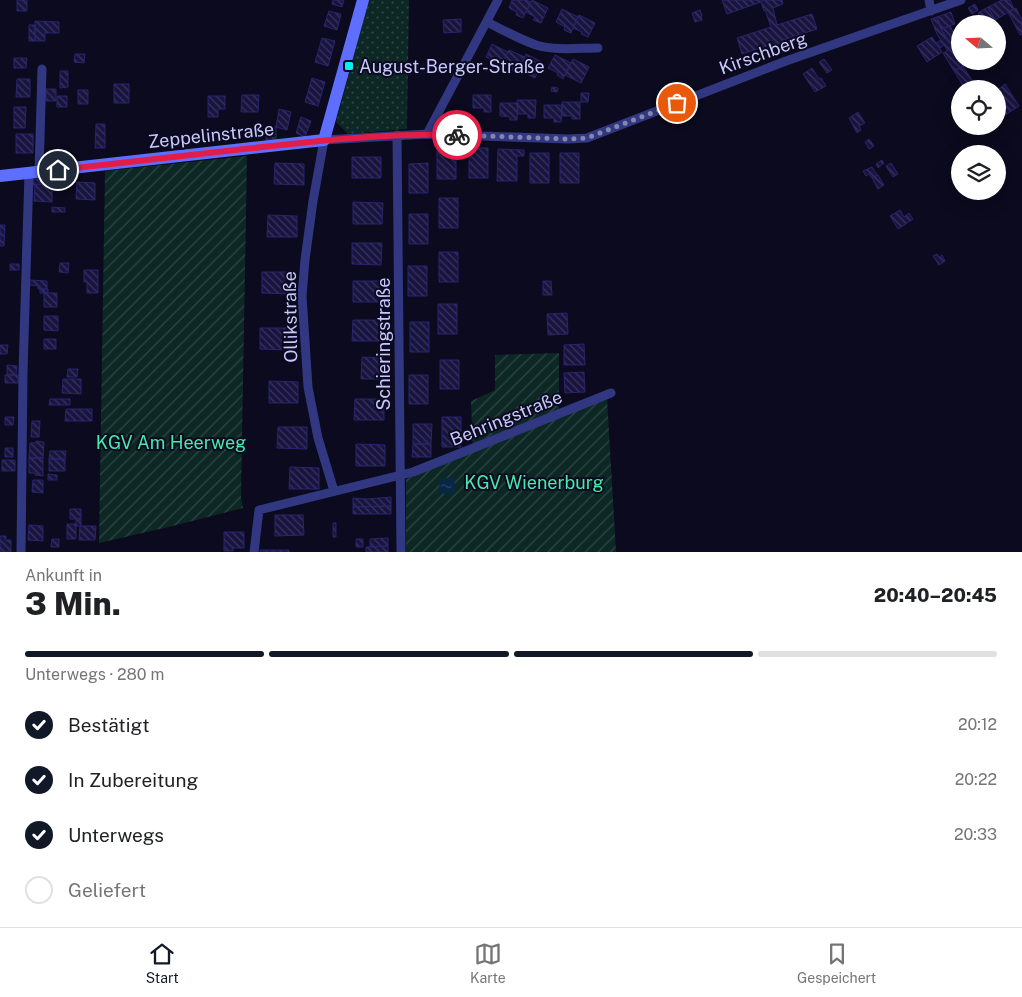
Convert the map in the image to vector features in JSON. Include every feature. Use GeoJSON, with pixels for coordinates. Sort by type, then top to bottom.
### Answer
{"type":"FeatureCollection","features":[{"type":"Feature","properties":{"kind":"street"},"geometry":{"type":"LineString","coordinates":[[324,140],[363,0]]}},
{"type":"Feature","properties":{"kind":"street"},"geometry":{"type":"LineString","coordinates":[[426,134],[498,0]]}},
{"type":"Feature","properties":{"kind":"street"},"geometry":{"type":"LineString","coordinates":[[930,0],[931,11]]}},
{"type":"Feature","properties":{"kind":"street","name":"Kirschberg"},"geometry":{"type":"LineString","coordinates":[[426,134],[587,138],[786,61],[961,0]]}},
{"type":"Feature","properties":{"kind":"street"},"geometry":{"type":"LineString","coordinates":[[487,22],[538,45],[556,48],[598,48]]}},
{"type":"Feature","properties":{"kind":"street"},"geometry":{"type":"LineString","coordinates":[[21,552],[23,372],[42,68]]}},
{"type":"Feature","properties":{"kind":"street","name":"Zeppelinstraße"},"geometry":{"type":"LineString","coordinates":[[0,176],[324,140],[426,134]]}},
{"type":"Feature","properties":{"kind":"street","name":"Schieringstraße"},"geometry":{"type":"LineString","coordinates":[[397,135],[402,552]]}},
{"type":"Feature","properties":{"kind":"street","name":"Ollikstraße"},"geometry":{"type":"LineString","coordinates":[[324,140],[313,201],[302,296],[308,387],[318,438],[334,491]]}},
{"type":"Feature","properties":{"kind":"street","name":"Behringstraße"},"geometry":{"type":"LineString","coordinates":[[401,475],[413,472],[611,394]]}},
{"type":"Feature","properties":{"kind":"street"},"geometry":{"type":"LineString","coordinates":[[254,552],[259,510],[401,475]]}},
{"type":"Feature","properties":{"kind":"green space"},"geometry":{"type":"Polygon","coordinates":[[[369,0],[409,0],[407,129],[348,134],[336,122],[369,0]]]}},
{"type":"Feature","properties":{"kind":"green space","name":"KGV Am Heerweg"},"geometry":{"type":"Polygon","coordinates":[[[247,156],[241,497],[243,508],[99,543],[105,171],[247,156]]]}},
{"type":"Feature","properties":{"kind":"green space","name":"KGV Wienerburg"},"geometry":{"type":"Polygon","coordinates":[[[559,353],[559,416],[607,398],[616,552],[406,552],[406,479],[473,450],[471,401],[495,390],[495,355],[559,353]]]}},
{"type":"Feature","properties":{"kind":"water"},"geometry":{"type":"Polygon","coordinates":[[[454,477],[455,493],[440,494],[439,479],[454,477]]]}},
{"type":"Feature","properties":{"kind":"building"},"geometry":{"type":"Polygon","coordinates":[[[17,0],[27,0],[27,11],[17,11],[17,0]]]}},
{"type":"Feature","properties":{"kind":"building"},"geometry":{"type":"Polygon","coordinates":[[[333,0],[344,0],[342,7],[332,4],[333,0]]]}},
{"type":"Feature","properties":{"kind":"building"},"geometry":{"type":"Polygon","coordinates":[[[512,0],[531,2],[523,18],[516,15],[517,12],[509,8],[512,0]]]}},
{"type":"Feature","properties":{"kind":"building"},"geometry":{"type":"Polygon","coordinates":[[[532,0],[548,8],[541,23],[533,20],[535,17],[526,12],[532,0]]]}},
{"type":"Feature","properties":{"kind":"building"},"geometry":{"type":"Polygon","coordinates":[[[722,0],[782,0],[783,4],[773,8],[777,25],[812,14],[817,29],[783,40],[785,47],[778,49],[776,43],[742,54],[737,38],[771,27],[765,10],[761,2],[727,14],[722,0]]]}},
{"type":"Feature","properties":{"kind":"building"},"geometry":{"type":"Polygon","coordinates":[[[1002,0],[1010,0],[1014,9],[1004,15],[992,15],[988,7],[1002,0]]]}},
{"type":"Feature","properties":{"kind":"building"},"geometry":{"type":"Polygon","coordinates":[[[975,4],[978,10],[972,14],[968,8],[975,4]]]}},
{"type":"Feature","properties":{"kind":"building"},"geometry":{"type":"Polygon","coordinates":[[[988,7],[992,15],[979,15],[978,13],[988,7]]]}},
{"type":"Feature","properties":{"kind":"building"},"geometry":{"type":"Polygon","coordinates":[[[1016,8],[1022,20],[1022,34],[1020,35],[1008,12],[1016,8]]]}},
{"type":"Feature","properties":{"kind":"building"},"geometry":{"type":"Polygon","coordinates":[[[562,9],[578,17],[571,33],[564,30],[565,27],[556,22],[562,9]]]}},
{"type":"Feature","properties":{"kind":"building"},"geometry":{"type":"Polygon","coordinates":[[[700,10],[702,20],[695,22],[692,13],[700,10]]]}},
{"type":"Feature","properties":{"kind":"building"},"geometry":{"type":"Polygon","coordinates":[[[329,11],[341,14],[337,30],[324,26],[329,11]]]}},
{"type":"Feature","properties":{"kind":"building"},"geometry":{"type":"Polygon","coordinates":[[[951,12],[951,25],[941,29],[937,17],[951,12]]]}},
{"type":"Feature","properties":{"kind":"building"},"geometry":{"type":"Polygon","coordinates":[[[579,15],[595,23],[588,37],[573,28],[579,15]]]}},
{"type":"Feature","properties":{"kind":"building"},"geometry":{"type":"Polygon","coordinates":[[[937,17],[951,48],[947,50],[937,34],[931,19],[937,17]]]}},
{"type":"Feature","properties":{"kind":"building"},"geometry":{"type":"Polygon","coordinates":[[[461,19],[461,32],[444,33],[443,20],[461,19]]]}},
{"type":"Feature","properties":{"kind":"building"},"geometry":{"type":"Polygon","coordinates":[[[35,21],[59,22],[59,33],[45,33],[45,41],[35,41],[35,21]]]}},
{"type":"Feature","properties":{"kind":"building"},"geometry":{"type":"Polygon","coordinates":[[[29,25],[35,25],[35,41],[29,41],[29,25]]]}},
{"type":"Feature","properties":{"kind":"building"},"geometry":{"type":"Polygon","coordinates":[[[950,26],[951,45],[941,29],[950,26]]]}},
{"type":"Feature","properties":{"kind":"building"},"geometry":{"type":"Polygon","coordinates":[[[932,37],[942,52],[927,62],[917,46],[932,37]]]}},
{"type":"Feature","properties":{"kind":"building"},"geometry":{"type":"Polygon","coordinates":[[[322,38],[335,41],[328,66],[315,62],[322,38]]]}},
{"type":"Feature","properties":{"kind":"building"},"geometry":{"type":"Polygon","coordinates":[[[941,40],[944,45],[940,48],[936,43],[941,40]]]}},
{"type":"Feature","properties":{"kind":"building"},"geometry":{"type":"Polygon","coordinates":[[[492,44],[508,52],[500,67],[486,57],[492,44]]]}},
{"type":"Feature","properties":{"kind":"building"},"geometry":{"type":"Polygon","coordinates":[[[951,49],[951,66],[943,53],[951,49]]]}},
{"type":"Feature","properties":{"kind":"building"},"geometry":{"type":"Polygon","coordinates":[[[509,50],[525,57],[517,72],[510,69],[512,66],[503,62],[509,50]]]}},
{"type":"Feature","properties":{"kind":"building"},"geometry":{"type":"Polygon","coordinates":[[[75,54],[85,54],[84,63],[74,62],[75,54]]]}},
{"type":"Feature","properties":{"kind":"building"},"geometry":{"type":"Polygon","coordinates":[[[526,54],[542,62],[535,78],[527,74],[529,71],[520,67],[526,54]]]}},
{"type":"Feature","properties":{"kind":"building"},"geometry":{"type":"Polygon","coordinates":[[[555,55],[571,63],[563,79],[557,75],[558,73],[548,68],[555,55]]]}},
{"type":"Feature","properties":{"kind":"building"},"geometry":{"type":"Polygon","coordinates":[[[14,58],[27,58],[26,68],[14,68],[14,58]]]}},
{"type":"Feature","properties":{"kind":"building"},"geometry":{"type":"Polygon","coordinates":[[[573,59],[589,67],[581,83],[565,75],[573,59]]]}},
{"type":"Feature","properties":{"kind":"building"},"geometry":{"type":"Polygon","coordinates":[[[824,59],[832,70],[827,73],[819,62],[824,59]]]}},
{"type":"Feature","properties":{"kind":"building"},"geometry":{"type":"Polygon","coordinates":[[[541,64],[545,66],[542,73],[538,71],[541,64]]]}},
{"type":"Feature","properties":{"kind":"building"},"geometry":{"type":"Polygon","coordinates":[[[812,68],[826,86],[815,92],[803,74],[812,68]]]}},
{"type":"Feature","properties":{"kind":"building"},"geometry":{"type":"Polygon","coordinates":[[[966,70],[972,80],[960,80],[954,71],[966,70]]]}},
{"type":"Feature","properties":{"kind":"building"},"geometry":{"type":"Polygon","coordinates":[[[60,71],[68,71],[68,87],[60,88],[60,71]]]}},
{"type":"Feature","properties":{"kind":"building"},"geometry":{"type":"Polygon","coordinates":[[[312,78],[325,82],[318,106],[305,102],[312,78]]]}},
{"type":"Feature","properties":{"kind":"building"},"geometry":{"type":"Polygon","coordinates":[[[17,79],[30,79],[30,97],[16,97],[17,79]]]}},
{"type":"Feature","properties":{"kind":"building"},"geometry":{"type":"Polygon","coordinates":[[[114,84],[129,84],[129,103],[114,103],[114,84]]]}},
{"type":"Feature","properties":{"kind":"building"},"geometry":{"type":"Polygon","coordinates":[[[1006,86],[1019,106],[1006,114],[1006,86]]]}},
{"type":"Feature","properties":{"kind":"building"},"geometry":{"type":"Polygon","coordinates":[[[552,87],[558,88],[557,92],[551,91],[552,87]]]}},
{"type":"Feature","properties":{"kind":"building"},"geometry":{"type":"Polygon","coordinates":[[[46,89],[56,89],[56,101],[46,101],[46,89]]]}},
{"type":"Feature","properties":{"kind":"building"},"geometry":{"type":"Polygon","coordinates":[[[78,90],[88,90],[88,104],[78,104],[78,90]]]}},
{"type":"Feature","properties":{"kind":"building"},"geometry":{"type":"Polygon","coordinates":[[[581,93],[589,93],[588,102],[581,102],[581,93]]]}},
{"type":"Feature","properties":{"kind":"building"},"geometry":{"type":"Polygon","coordinates":[[[242,95],[259,95],[258,112],[241,112],[242,95]]]}},
{"type":"Feature","properties":{"kind":"building"},"geometry":{"type":"Polygon","coordinates":[[[473,95],[491,95],[491,112],[484,112],[484,108],[473,108],[473,95]]]}},
{"type":"Feature","properties":{"kind":"building"},"geometry":{"type":"Polygon","coordinates":[[[57,96],[67,96],[67,107],[57,107],[57,96]]]}},
{"type":"Feature","properties":{"kind":"building"},"geometry":{"type":"Polygon","coordinates":[[[208,96],[225,96],[225,109],[218,109],[218,117],[208,117],[208,96]]]}},
{"type":"Feature","properties":{"kind":"building"},"geometry":{"type":"Polygon","coordinates":[[[517,100],[536,100],[535,118],[528,118],[528,114],[518,114],[517,100]]]}},
{"type":"Feature","properties":{"kind":"building"},"geometry":{"type":"Polygon","coordinates":[[[562,102],[580,102],[580,119],[572,119],[572,116],[562,116],[562,102]]]}},
{"type":"Feature","properties":{"kind":"building"},"geometry":{"type":"Polygon","coordinates":[[[500,103],[518,103],[517,120],[510,120],[510,117],[500,116],[500,103]]]}},
{"type":"Feature","properties":{"kind":"building"},"geometry":{"type":"Polygon","coordinates":[[[544,105],[562,105],[561,122],[554,122],[554,118],[544,118],[544,105]]]}},
{"type":"Feature","properties":{"kind":"building"},"geometry":{"type":"Polygon","coordinates":[[[14,107],[26,107],[25,128],[14,128],[14,107]]]}},
{"type":"Feature","properties":{"kind":"building"},"geometry":{"type":"Polygon","coordinates":[[[279,109],[291,112],[287,130],[276,127],[279,109]]]}},
{"type":"Feature","properties":{"kind":"building"},"geometry":{"type":"Polygon","coordinates":[[[858,112],[865,123],[859,126],[861,130],[857,133],[849,118],[858,112]]]}},
{"type":"Feature","properties":{"kind":"building"},"geometry":{"type":"Polygon","coordinates":[[[301,117],[311,121],[305,137],[296,133],[301,117]]]}},
{"type":"Feature","properties":{"kind":"building"},"geometry":{"type":"Polygon","coordinates":[[[96,124],[105,124],[105,148],[95,148],[96,124]]]}},
{"type":"Feature","properties":{"kind":"building"},"geometry":{"type":"Polygon","coordinates":[[[266,127],[276,127],[276,140],[266,140],[266,127]]]}},
{"type":"Feature","properties":{"kind":"building"},"geometry":{"type":"Polygon","coordinates":[[[16,134],[33,134],[33,153],[16,153],[16,134]]]}},
{"type":"Feature","properties":{"kind":"building"},"geometry":{"type":"Polygon","coordinates":[[[869,139],[874,146],[869,149],[865,142],[869,139]]]}},
{"type":"Feature","properties":{"kind":"building"},"geometry":{"type":"Polygon","coordinates":[[[469,148],[488,148],[488,178],[469,178],[469,148]]]}},
{"type":"Feature","properties":{"kind":"building"},"geometry":{"type":"Polygon","coordinates":[[[437,149],[456,149],[456,179],[437,179],[437,149]]]}},
{"type":"Feature","properties":{"kind":"building"},"geometry":{"type":"Polygon","coordinates":[[[498,149],[524,150],[524,156],[517,156],[517,181],[497,181],[498,149]]]}},
{"type":"Feature","properties":{"kind":"building"},"geometry":{"type":"Polygon","coordinates":[[[530,153],[549,153],[549,183],[530,183],[530,153]]]}},
{"type":"Feature","properties":{"kind":"building"},"geometry":{"type":"Polygon","coordinates":[[[560,153],[579,153],[579,183],[560,183],[560,153]]]}},
{"type":"Feature","properties":{"kind":"building"},"geometry":{"type":"Polygon","coordinates":[[[352,157],[381,157],[381,178],[352,178],[352,157]]]}},
{"type":"Feature","properties":{"kind":"building"},"geometry":{"type":"Polygon","coordinates":[[[882,160],[884,163],[878,168],[876,164],[882,160]]]}},
{"type":"Feature","properties":{"kind":"building"},"geometry":{"type":"Polygon","coordinates":[[[275,163],[304,164],[304,185],[274,184],[275,163]]]}},
{"type":"Feature","properties":{"kind":"building"},"geometry":{"type":"Polygon","coordinates":[[[428,163],[428,193],[409,193],[409,164],[428,163]]]}},
{"type":"Feature","properties":{"kind":"building"},"geometry":{"type":"Polygon","coordinates":[[[891,163],[898,174],[893,177],[886,166],[891,163]]]}},
{"type":"Feature","properties":{"kind":"building"},"geometry":{"type":"Polygon","coordinates":[[[872,167],[877,175],[872,178],[869,174],[866,176],[863,171],[872,167]]]}},
{"type":"Feature","properties":{"kind":"building"},"geometry":{"type":"Polygon","coordinates":[[[878,175],[884,185],[878,189],[872,178],[878,175]]]}},
{"type":"Feature","properties":{"kind":"building"},"geometry":{"type":"Polygon","coordinates":[[[33,179],[42,179],[42,184],[33,185],[33,179]]]}},
{"type":"Feature","properties":{"kind":"building"},"geometry":{"type":"Polygon","coordinates":[[[77,182],[95,183],[95,200],[76,199],[77,182]]]}},
{"type":"Feature","properties":{"kind":"building"},"geometry":{"type":"Polygon","coordinates":[[[35,184],[52,185],[52,202],[34,201],[35,184]]]}},
{"type":"Feature","properties":{"kind":"building"},"geometry":{"type":"Polygon","coordinates":[[[439,198],[458,198],[458,228],[439,228],[439,198]]]}},
{"type":"Feature","properties":{"kind":"building"},"geometry":{"type":"Polygon","coordinates":[[[353,202],[383,203],[382,224],[353,224],[353,202]]]}},
{"type":"Feature","properties":{"kind":"building"},"geometry":{"type":"Polygon","coordinates":[[[52,207],[65,208],[65,212],[52,212],[52,207]]]}},
{"type":"Feature","properties":{"kind":"building"},"geometry":{"type":"Polygon","coordinates":[[[900,210],[904,217],[909,213],[913,219],[898,229],[890,216],[900,210]]]}},
{"type":"Feature","properties":{"kind":"building"},"geometry":{"type":"Polygon","coordinates":[[[409,214],[428,214],[428,244],[409,244],[409,214]]]}},
{"type":"Feature","properties":{"kind":"building"},"geometry":{"type":"Polygon","coordinates":[[[268,215],[297,216],[297,237],[267,237],[268,215]]]}},
{"type":"Feature","properties":{"kind":"building"},"geometry":{"type":"Polygon","coordinates":[[[0,225],[5,225],[4,246],[0,246],[0,225]]]}},
{"type":"Feature","properties":{"kind":"building"},"geometry":{"type":"Polygon","coordinates":[[[352,243],[382,243],[381,265],[352,264],[352,243]]]}},
{"type":"Feature","properties":{"kind":"building"},"geometry":{"type":"Polygon","coordinates":[[[439,252],[458,252],[458,282],[439,282],[439,252]]]}},
{"type":"Feature","properties":{"kind":"building"},"geometry":{"type":"Polygon","coordinates":[[[937,254],[939,257],[942,255],[945,261],[939,265],[933,256],[937,254]]]}},
{"type":"Feature","properties":{"kind":"building"},"geometry":{"type":"Polygon","coordinates":[[[60,263],[69,263],[68,273],[59,272],[60,263]]]}},
{"type":"Feature","properties":{"kind":"building"},"geometry":{"type":"Polygon","coordinates":[[[10,264],[19,264],[19,270],[10,270],[10,264]]]}},
{"type":"Feature","properties":{"kind":"building"},"geometry":{"type":"Polygon","coordinates":[[[408,266],[427,266],[427,296],[408,296],[408,266]]]}},
{"type":"Feature","properties":{"kind":"building"},"geometry":{"type":"Polygon","coordinates":[[[84,270],[98,270],[98,293],[87,293],[87,282],[84,282],[84,270]]]}},
{"type":"Feature","properties":{"kind":"building"},"geometry":{"type":"Polygon","coordinates":[[[262,272],[292,272],[292,294],[262,293],[262,272]]]}},
{"type":"Feature","properties":{"kind":"building"},"geometry":{"type":"Polygon","coordinates":[[[30,280],[47,281],[47,289],[38,289],[38,286],[29,285],[30,280]]]}},
{"type":"Feature","properties":{"kind":"building"},"geometry":{"type":"Polygon","coordinates":[[[353,281],[382,281],[382,302],[353,302],[353,281]]]}},
{"type":"Feature","properties":{"kind":"building"},"geometry":{"type":"Polygon","coordinates":[[[543,281],[551,281],[552,295],[543,295],[543,281]]]}},
{"type":"Feature","properties":{"kind":"building"},"geometry":{"type":"Polygon","coordinates":[[[40,289],[48,289],[48,293],[40,293],[40,289]]]}},
{"type":"Feature","properties":{"kind":"building"},"geometry":{"type":"Polygon","coordinates":[[[44,293],[57,293],[57,307],[44,307],[44,293]]]}},
{"type":"Feature","properties":{"kind":"building"},"geometry":{"type":"Polygon","coordinates":[[[438,304],[457,304],[457,334],[438,334],[438,304]]]}},
{"type":"Feature","properties":{"kind":"building"},"geometry":{"type":"Polygon","coordinates":[[[567,313],[568,334],[548,335],[547,314],[567,313]]]}},
{"type":"Feature","properties":{"kind":"building"},"geometry":{"type":"Polygon","coordinates":[[[44,316],[58,316],[58,331],[44,330],[44,316]]]}},
{"type":"Feature","properties":{"kind":"building"},"geometry":{"type":"Polygon","coordinates":[[[353,320],[382,320],[382,341],[352,341],[353,320]]]}},
{"type":"Feature","properties":{"kind":"building"},"geometry":{"type":"Polygon","coordinates":[[[410,322],[429,322],[429,352],[410,352],[410,322]]]}},
{"type":"Feature","properties":{"kind":"building"},"geometry":{"type":"Polygon","coordinates":[[[260,328],[290,328],[290,350],[260,349],[260,328]]]}},
{"type":"Feature","properties":{"kind":"building"},"geometry":{"type":"Polygon","coordinates":[[[44,339],[56,339],[56,349],[44,349],[44,339]]]}},
{"type":"Feature","properties":{"kind":"building"},"geometry":{"type":"Polygon","coordinates":[[[584,344],[585,365],[564,365],[564,345],[584,344]]]}},
{"type":"Feature","properties":{"kind":"building"},"geometry":{"type":"Polygon","coordinates":[[[0,345],[8,345],[7,354],[0,354],[0,345]]]}},
{"type":"Feature","properties":{"kind":"building"},"geometry":{"type":"Polygon","coordinates":[[[362,357],[383,358],[383,379],[361,379],[362,357]]]}},
{"type":"Feature","properties":{"kind":"building"},"geometry":{"type":"Polygon","coordinates":[[[440,360],[459,360],[459,389],[440,389],[440,360]]]}},
{"type":"Feature","properties":{"kind":"building"},"geometry":{"type":"Polygon","coordinates":[[[7,365],[17,366],[16,375],[7,375],[7,365]]]}},
{"type":"Feature","properties":{"kind":"building"},"geometry":{"type":"Polygon","coordinates":[[[68,369],[78,369],[77,377],[67,377],[68,369]]]}},
{"type":"Feature","properties":{"kind":"building"},"geometry":{"type":"Polygon","coordinates":[[[584,372],[585,392],[565,393],[564,373],[584,372]]]}},
{"type":"Feature","properties":{"kind":"building"},"geometry":{"type":"Polygon","coordinates":[[[5,375],[18,375],[18,383],[5,383],[5,375]]]}},
{"type":"Feature","properties":{"kind":"building"},"geometry":{"type":"Polygon","coordinates":[[[409,375],[428,375],[428,404],[409,404],[409,375]]]}},
{"type":"Feature","properties":{"kind":"building"},"geometry":{"type":"Polygon","coordinates":[[[63,379],[81,379],[81,394],[62,393],[63,379]]]}},
{"type":"Feature","properties":{"kind":"building"},"geometry":{"type":"Polygon","coordinates":[[[269,381],[298,382],[298,403],[269,403],[269,381]]]}},
{"type":"Feature","properties":{"kind":"building"},"geometry":{"type":"Polygon","coordinates":[[[50,399],[70,399],[70,405],[49,405],[50,399]]]}},
{"type":"Feature","properties":{"kind":"building"},"geometry":{"type":"Polygon","coordinates":[[[355,399],[384,399],[384,420],[354,420],[355,399]]]}},
{"type":"Feature","properties":{"kind":"building"},"geometry":{"type":"Polygon","coordinates":[[[66,409],[92,409],[92,421],[65,421],[66,409]]]}},
{"type":"Feature","properties":{"kind":"building"},"geometry":{"type":"Polygon","coordinates":[[[5,417],[14,417],[13,425],[5,425],[5,417]]]}},
{"type":"Feature","properties":{"kind":"building"},"geometry":{"type":"Polygon","coordinates":[[[442,417],[461,417],[461,447],[442,447],[442,417]]]}},
{"type":"Feature","properties":{"kind":"building"},"geometry":{"type":"Polygon","coordinates":[[[32,421],[40,421],[39,437],[31,437],[32,421]]]}},
{"type":"Feature","properties":{"kind":"building"},"geometry":{"type":"Polygon","coordinates":[[[413,424],[432,424],[431,444],[413,444],[413,424]]]}},
{"type":"Feature","properties":{"kind":"building"},"geometry":{"type":"Polygon","coordinates":[[[278,427],[307,427],[307,449],[277,448],[278,427]]]}},
{"type":"Feature","properties":{"kind":"building"},"geometry":{"type":"Polygon","coordinates":[[[36,441],[44,442],[43,458],[29,458],[30,443],[36,443],[36,441]]]}},
{"type":"Feature","properties":{"kind":"building"},"geometry":{"type":"Polygon","coordinates":[[[356,444],[385,445],[385,466],[356,466],[356,444]]]}},
{"type":"Feature","properties":{"kind":"building"},"geometry":{"type":"Polygon","coordinates":[[[413,444],[431,444],[431,457],[412,457],[413,444]]]}},
{"type":"Feature","properties":{"kind":"building"},"geometry":{"type":"Polygon","coordinates":[[[5,448],[13,448],[13,457],[5,457],[5,448]]]}},
{"type":"Feature","properties":{"kind":"building"},"geometry":{"type":"Polygon","coordinates":[[[50,451],[66,451],[65,459],[49,459],[50,451]]]}},
{"type":"Feature","properties":{"kind":"building"},"geometry":{"type":"Polygon","coordinates":[[[29,458],[43,458],[43,476],[29,473],[29,458]]]}},
{"type":"Feature","properties":{"kind":"building"},"geometry":{"type":"Polygon","coordinates":[[[49,459],[65,459],[65,471],[49,471],[49,459]]]}},
{"type":"Feature","properties":{"kind":"building"},"geometry":{"type":"Polygon","coordinates":[[[2,460],[15,460],[15,471],[2,471],[2,460]]]}},
{"type":"Feature","properties":{"kind":"building"},"geometry":{"type":"Polygon","coordinates":[[[290,467],[319,468],[319,489],[289,489],[290,467]]]}},
{"type":"Feature","properties":{"kind":"building"},"geometry":{"type":"Polygon","coordinates":[[[48,474],[57,475],[57,480],[48,480],[48,474]]]}},
{"type":"Feature","properties":{"kind":"building"},"geometry":{"type":"Polygon","coordinates":[[[33,480],[43,480],[43,493],[32,492],[33,480]]]}},
{"type":"Feature","properties":{"kind":"building"},"geometry":{"type":"Polygon","coordinates":[[[391,497],[391,506],[353,507],[353,498],[391,497]]]}},
{"type":"Feature","properties":{"kind":"building"},"geometry":{"type":"Polygon","coordinates":[[[391,506],[391,514],[353,514],[353,507],[391,506]]]}},
{"type":"Feature","properties":{"kind":"building"},"geometry":{"type":"Polygon","coordinates":[[[70,509],[81,509],[81,519],[70,519],[70,509]]]}},
{"type":"Feature","properties":{"kind":"building"},"geometry":{"type":"Polygon","coordinates":[[[275,515],[303,515],[304,535],[275,536],[275,515]]]}},
{"type":"Feature","properties":{"kind":"building"},"geometry":{"type":"Polygon","coordinates":[[[76,519],[81,519],[81,526],[76,526],[76,519]]]}},
{"type":"Feature","properties":{"kind":"building"},"geometry":{"type":"Polygon","coordinates":[[[333,523],[336,523],[336,537],[333,537],[333,523]]]}},
{"type":"Feature","properties":{"kind":"building"},"geometry":{"type":"Polygon","coordinates":[[[67,524],[76,524],[76,539],[67,539],[67,524]]]}},
{"type":"Feature","properties":{"kind":"building"},"geometry":{"type":"Polygon","coordinates":[[[29,525],[43,526],[43,541],[28,540],[29,525]]]}},
{"type":"Feature","properties":{"kind":"building"},"geometry":{"type":"Polygon","coordinates":[[[80,526],[96,526],[95,540],[79,540],[80,526]]]}},
{"type":"Feature","properties":{"kind":"building"},"geometry":{"type":"Polygon","coordinates":[[[224,532],[244,532],[244,548],[233,548],[233,551],[224,551],[224,532]]]}},
{"type":"Feature","properties":{"kind":"building"},"geometry":{"type":"Polygon","coordinates":[[[0,536],[6,536],[6,540],[11,540],[11,552],[0,552],[0,536]]]}},
{"type":"Feature","properties":{"kind":"building"},"geometry":{"type":"Polygon","coordinates":[[[388,538],[388,546],[370,547],[370,539],[388,538]]]}},
{"type":"Feature","properties":{"kind":"building"},"geometry":{"type":"Polygon","coordinates":[[[52,539],[59,539],[59,547],[51,547],[52,539]]]}},
{"type":"Feature","properties":{"kind":"building"},"geometry":{"type":"Polygon","coordinates":[[[356,539],[363,539],[363,547],[356,547],[356,539]]]}},
{"type":"Feature","properties":{"kind":"building"},"geometry":{"type":"Polygon","coordinates":[[[388,546],[388,552],[366,552],[366,547],[388,546]]]}},
{"type":"Feature","properties":{"kind":"building"},"geometry":{"type":"Polygon","coordinates":[[[260,550],[289,550],[289,552],[260,552],[260,550]]]}},
{"type":"Feature","properties":{"kind":"way so far"},"geometry":{"type":"LineString","coordinates":[[457,135],[587,138],[677,103]]}},
{"type":"Feature","properties":{"kind":"place","name":"August-Berger-Straße"},"geometry":{"type":"Point","coordinates":[349,66]}},
{"type":"Feature","properties":{"kind":"route"},"geometry":{"type":"LineString","coordinates":[[58,170],[324,140],[397,135],[457,135]]}}]}
